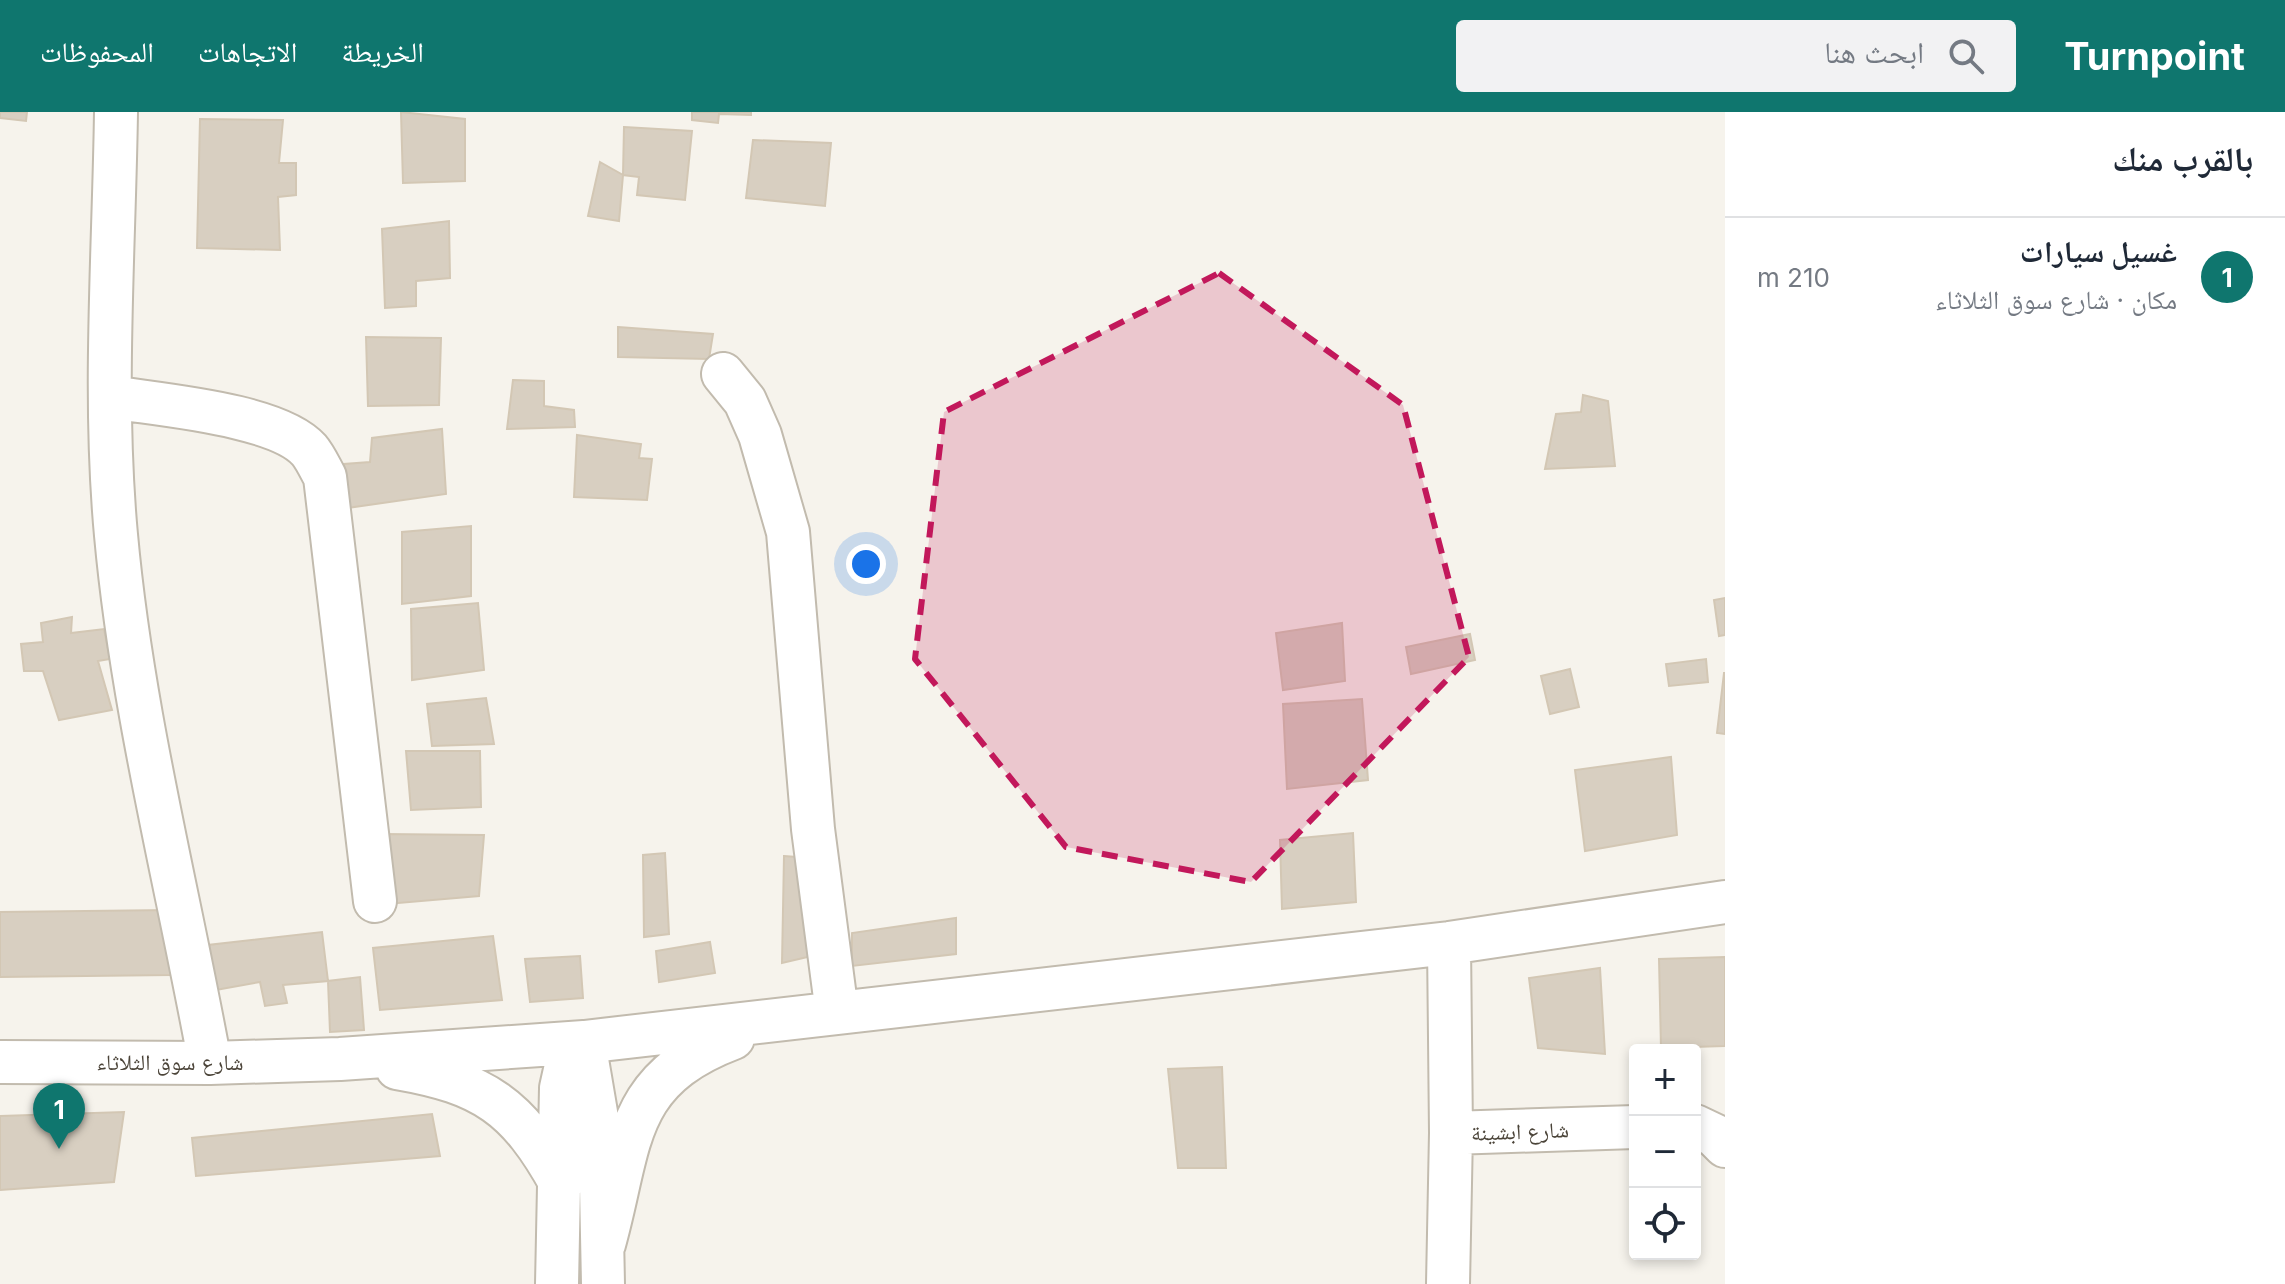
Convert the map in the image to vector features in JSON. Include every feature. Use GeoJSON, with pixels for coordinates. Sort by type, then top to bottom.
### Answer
{"type":"FeatureCollection","features":[{"type":"Feature","properties":{"kind":"street"},"geometry":{"type":"LineString","coordinates":[[116,112],[111,397],[115,532],[129,649],[210,1063]]}},
{"type":"Feature","properties":{"kind":"street"},"geometry":{"type":"LineString","coordinates":[[723,374],[745,401],[760,435],[788,532],[813,829],[837,1013]]}},
{"type":"Feature","properties":{"kind":"street"},"geometry":{"type":"LineString","coordinates":[[111,397],[257,422],[285,432],[309,449],[325,477],[375,901]]}},
{"type":"Feature","properties":{"kind":"street"},"geometry":{"type":"LineString","coordinates":[[340,1059],[577,1042],[775,1022],[1449,943],[1725,902]]}},
{"type":"Feature","properties":{"kind":"street","name":"شارع ابشينة"},"geometry":{"type":"LineString","coordinates":[[1449,943],[1451,1133],[1629,1127]]}},
{"type":"Feature","properties":{"kind":"street"},"geometry":{"type":"LineString","coordinates":[[604,1264],[633,1126],[659,1081],[678,1063],[701,1050],[775,1022]]}},
{"type":"Feature","properties":{"kind":"street"},"geometry":{"type":"LineString","coordinates":[[557,1284],[561,1088],[577,1042]]}},
{"type":"Feature","properties":{"kind":"street"},"geometry":{"type":"LineString","coordinates":[[577,1042],[600,1136],[604,1264]]}},
{"type":"Feature","properties":{"kind":"street"},"geometry":{"type":"LineString","coordinates":[[340,1059],[430,1074],[489,1097],[505,1107],[530,1134],[561,1184]]}},
{"type":"Feature","properties":{"kind":"street","name":"شارع سوق الثلاثاء"},"geometry":{"type":"LineString","coordinates":[[0,1062],[210,1063],[340,1059]]}},
{"type":"Feature","properties":{"kind":"street"},"geometry":{"type":"LineString","coordinates":[[1701,1129],[1714,1135],[1725,1146]]}},
{"type":"Feature","properties":{"kind":"street"},"geometry":{"type":"LineString","coordinates":[[1448,1284],[1451,1133]]}},
{"type":"Feature","properties":{"kind":"highlighted area"},"geometry":{"type":"Polygon","coordinates":[[[1219,273],[1403,405],[1469,657],[1251,882],[1066,847],[915,659],[944,412],[1219,273]]]}},
{"type":"Feature","properties":{"kind":"building"},"geometry":{"type":"Polygon","coordinates":[[[0,112],[27,112],[26,121],[0,118],[0,112]]]}},
{"type":"Feature","properties":{"kind":"building"},"geometry":{"type":"Polygon","coordinates":[[[401,112],[465,119],[465,181],[403,183],[401,112]]]}},
{"type":"Feature","properties":{"kind":"building"},"geometry":{"type":"Polygon","coordinates":[[[692,112],[751,112],[751,115],[719,114],[718,123],[692,120],[692,112]]]}},
{"type":"Feature","properties":{"kind":"building"},"geometry":{"type":"Polygon","coordinates":[[[200,119],[283,120],[279,163],[296,163],[296,195],[278,197],[280,250],[197,248],[200,119]]]}},
{"type":"Feature","properties":{"kind":"building"},"geometry":{"type":"Polygon","coordinates":[[[624,127],[692,131],[685,200],[637,195],[639,177],[623,175],[624,127]]]}},
{"type":"Feature","properties":{"kind":"building"},"geometry":{"type":"Polygon","coordinates":[[[753,140],[831,143],[825,206],[746,198],[753,140]]]}},
{"type":"Feature","properties":{"kind":"building"},"geometry":{"type":"Polygon","coordinates":[[[600,162],[623,175],[619,221],[588,216],[600,162]]]}},
{"type":"Feature","properties":{"kind":"building"},"geometry":{"type":"Polygon","coordinates":[[[449,221],[450,278],[416,281],[416,306],[385,308],[382,229],[449,221]]]}},
{"type":"Feature","properties":{"kind":"building"},"geometry":{"type":"Polygon","coordinates":[[[618,327],[713,334],[709,359],[618,357],[618,327]]]}},
{"type":"Feature","properties":{"kind":"building"},"geometry":{"type":"Polygon","coordinates":[[[366,337],[441,338],[439,405],[368,406],[366,337]]]}},
{"type":"Feature","properties":{"kind":"building"},"geometry":{"type":"Polygon","coordinates":[[[513,380],[544,381],[544,406],[574,410],[575,427],[507,429],[513,380]]]}},
{"type":"Feature","properties":{"kind":"building"},"geometry":{"type":"Polygon","coordinates":[[[1583,395],[1608,401],[1615,466],[1545,469],[1556,414],[1581,412],[1583,395]]]}},
{"type":"Feature","properties":{"kind":"building"},"geometry":{"type":"Polygon","coordinates":[[[442,429],[446,494],[347,508],[344,464],[370,462],[372,438],[442,429]]]}},
{"type":"Feature","properties":{"kind":"building"},"geometry":{"type":"Polygon","coordinates":[[[577,435],[641,444],[639,458],[652,459],[647,500],[574,497],[577,435]]]}},
{"type":"Feature","properties":{"kind":"building"},"geometry":{"type":"Polygon","coordinates":[[[471,526],[471,596],[402,604],[402,532],[471,526]]]}},
{"type":"Feature","properties":{"kind":"building"},"geometry":{"type":"Polygon","coordinates":[[[1725,598],[1725,635],[1719,636],[1714,600],[1725,598]]]}},
{"type":"Feature","properties":{"kind":"building"},"geometry":{"type":"Polygon","coordinates":[[[478,603],[484,670],[412,680],[411,609],[478,603]]]}},
{"type":"Feature","properties":{"kind":"building"},"geometry":{"type":"Polygon","coordinates":[[[72,617],[71,633],[104,629],[110,659],[98,661],[112,710],[59,720],[43,671],[24,671],[21,644],[43,642],[41,623],[72,617]]]}},
{"type":"Feature","properties":{"kind":"building"},"geometry":{"type":"Polygon","coordinates":[[[1342,623],[1345,681],[1283,690],[1276,633],[1342,623]]]}},
{"type":"Feature","properties":{"kind":"building"},"geometry":{"type":"Polygon","coordinates":[[[1470,634],[1475,660],[1411,674],[1406,647],[1470,634]]]}},
{"type":"Feature","properties":{"kind":"building"},"geometry":{"type":"Polygon","coordinates":[[[1706,659],[1708,682],[1669,686],[1666,664],[1706,659]]]}},
{"type":"Feature","properties":{"kind":"building"},"geometry":{"type":"Polygon","coordinates":[[[1570,669],[1579,707],[1550,714],[1541,676],[1570,669]]]}},
{"type":"Feature","properties":{"kind":"building"},"geometry":{"type":"Polygon","coordinates":[[[1725,673],[1725,734],[1717,733],[1725,673]]]}},
{"type":"Feature","properties":{"kind":"building"},"geometry":{"type":"Polygon","coordinates":[[[486,698],[494,744],[432,746],[427,704],[486,698]]]}},
{"type":"Feature","properties":{"kind":"building"},"geometry":{"type":"Polygon","coordinates":[[[1362,699],[1368,780],[1287,789],[1283,704],[1362,699]]]}},
{"type":"Feature","properties":{"kind":"building"},"geometry":{"type":"Polygon","coordinates":[[[406,751],[480,751],[481,807],[411,810],[406,751]]]}},
{"type":"Feature","properties":{"kind":"building"},"geometry":{"type":"Polygon","coordinates":[[[1671,757],[1677,835],[1585,851],[1575,770],[1671,757]]]}},
{"type":"Feature","properties":{"kind":"building"},"geometry":{"type":"Polygon","coordinates":[[[1353,833],[1356,902],[1282,909],[1280,840],[1353,833]]]}},
{"type":"Feature","properties":{"kind":"building"},"geometry":{"type":"Polygon","coordinates":[[[383,834],[484,835],[479,896],[387,904],[383,834]]]}},
{"type":"Feature","properties":{"kind":"building"},"geometry":{"type":"Polygon","coordinates":[[[665,853],[669,934],[644,937],[643,855],[665,853]]]}},
{"type":"Feature","properties":{"kind":"building"},"geometry":{"type":"Polygon","coordinates":[[[784,856],[809,858],[812,956],[782,963],[784,856]]]}},
{"type":"Feature","properties":{"kind":"building"},"geometry":{"type":"Polygon","coordinates":[[[170,910],[171,975],[0,977],[0,912],[170,910]]]}},
{"type":"Feature","properties":{"kind":"building"},"geometry":{"type":"Polygon","coordinates":[[[956,918],[956,954],[852,966],[852,933],[956,918]]]}},
{"type":"Feature","properties":{"kind":"building"},"geometry":{"type":"Polygon","coordinates":[[[322,932],[328,981],[283,985],[287,1003],[265,1006],[260,982],[210,991],[208,945],[322,932]]]}},
{"type":"Feature","properties":{"kind":"building"},"geometry":{"type":"Polygon","coordinates":[[[493,936],[502,1000],[380,1010],[373,948],[493,936]]]}},
{"type":"Feature","properties":{"kind":"building"},"geometry":{"type":"Polygon","coordinates":[[[710,942],[715,973],[659,982],[656,951],[710,942]]]}},
{"type":"Feature","properties":{"kind":"building"},"geometry":{"type":"Polygon","coordinates":[[[580,956],[583,998],[530,1002],[525,959],[580,956]]]}},
{"type":"Feature","properties":{"kind":"building"},"geometry":{"type":"Polygon","coordinates":[[[1725,957],[1725,1046],[1661,1044],[1659,959],[1725,957]]]}},
{"type":"Feature","properties":{"kind":"building"},"geometry":{"type":"Polygon","coordinates":[[[1600,968],[1605,1054],[1538,1048],[1529,978],[1600,968]]]}},
{"type":"Feature","properties":{"kind":"building"},"geometry":{"type":"Polygon","coordinates":[[[360,977],[364,1030],[330,1032],[328,981],[360,977]]]}},
{"type":"Feature","properties":{"kind":"building"},"geometry":{"type":"Polygon","coordinates":[[[1222,1067],[1226,1168],[1178,1168],[1168,1069],[1222,1067]]]}},
{"type":"Feature","properties":{"kind":"building"},"geometry":{"type":"Polygon","coordinates":[[[124,1112],[114,1182],[0,1190],[0,1116],[124,1112]]]}},
{"type":"Feature","properties":{"kind":"building"},"geometry":{"type":"Polygon","coordinates":[[[432,1114],[440,1156],[196,1176],[192,1138],[432,1114]]]}},
{"type":"Feature","properties":{"kind":"place","name":"غسيل سيارات"},"geometry":{"type":"Point","coordinates":[59,1149]}}]}
